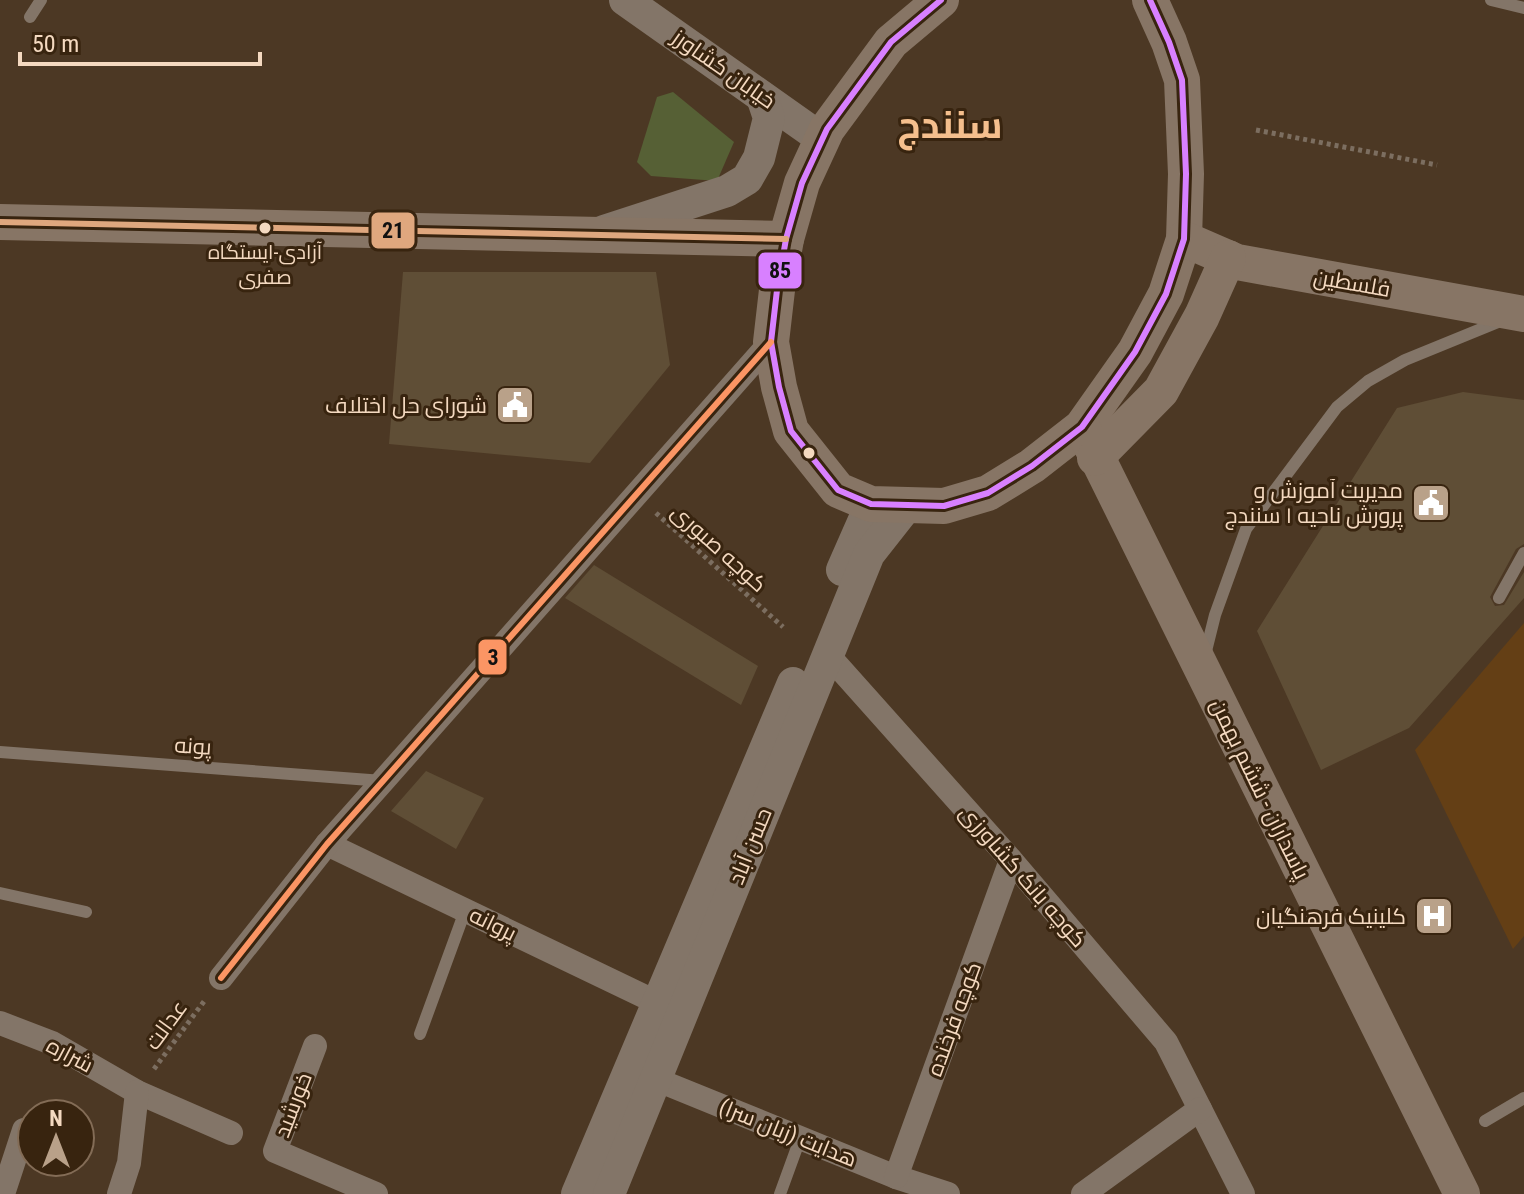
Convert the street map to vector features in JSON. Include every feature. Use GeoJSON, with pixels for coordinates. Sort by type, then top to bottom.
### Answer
{"type":"FeatureCollection","features":[{"type":"Feature","properties":{"kind":"main road"},"geometry":{"type":"LineString","coordinates":[[941,0],[891,42],[858,84],[822,139],[802,183],[786,239],[771,342],[779,387],[791,431],[838,490],[871,504],[944,506],[988,493],[1032,466],[1088,442],[1161,391],[1202,316],[1228,258]]}},
{"type":"Feature","properties":{"kind":"main road"},"geometry":{"type":"LineString","coordinates":[[1088,442],[1166,294],[1184,239],[1186,174],[1182,80],[1152,1]]}},
{"type":"Feature","properties":{"kind":"main road"},"geometry":{"type":"LineString","coordinates":[[0,222],[786,239]]}},
{"type":"Feature","properties":{"kind":"main road","name":"فلسطین"},"geometry":{"type":"LineString","coordinates":[[1184,239],[1228,258],[1522,314]]}},
{"type":"Feature","properties":{"kind":"main road","name":"پاسداران - ششم بهمن"},"geometry":{"type":"LineString","coordinates":[[1088,442],[1462,1194]]}},
{"type":"Feature","properties":{"kind":"street","name":"خیابان کشاورز"},"geometry":{"type":"LineString","coordinates":[[625,0],[822,139]]}},
{"type":"Feature","properties":{"kind":"street"},"geometry":{"type":"LineString","coordinates":[[594,235],[727,191],[747,179],[759,158],[769,118],[762,97]]}},
{"type":"Feature","properties":{"kind":"street"},"geometry":{"type":"LineString","coordinates":[[221,978],[327,844],[771,342]]}},
{"type":"Feature","properties":{"kind":"street","name":"حسن آباد"},"geometry":{"type":"LineString","coordinates":[[609,1194],[642,1076],[658,1003],[871,504]]}},
{"type":"Feature","properties":{"kind":"street","name":"حسن آباد"},"geometry":{"type":"LineString","coordinates":[[577,1194],[642,1076],[828,655],[869,554],[906,507]]}},
{"type":"Feature","properties":{"kind":"street","name":"کوچه بانک کشاورزی"},"geometry":{"type":"LineString","coordinates":[[828,655],[1011,860],[1166,1042],[1243,1194]]}},
{"type":"Feature","properties":{"kind":"street","name":"پروانه"},"geometry":{"type":"LineString","coordinates":[[327,844],[658,1003]]}},
{"type":"Feature","properties":{"kind":"street","name":"کوچه فرخنده"},"geometry":{"type":"LineString","coordinates":[[896,1177],[1011,860]]}},
{"type":"Feature","properties":{"kind":"street","name":"شراره"},"geometry":{"type":"LineString","coordinates":[[0,1023],[52,1043],[137,1092],[231,1133]]}},
{"type":"Feature","properties":{"kind":"street","name":"خورشید"},"geometry":{"type":"LineString","coordinates":[[315,1046],[275,1151],[376,1194]]}},
{"type":"Feature","properties":{"kind":"street","name":"هدایت (زبان سرا)"},"geometry":{"type":"LineString","coordinates":[[642,1076],[896,1177],[948,1194]]}},
{"type":"Feature","properties":{"kind":"street"},"geometry":{"type":"LineString","coordinates":[[119,1194],[129,1163],[137,1092]]}},
{"type":"Feature","properties":{"kind":"street"},"geometry":{"type":"LineString","coordinates":[[1083,1194],[1200,1109]]}},
{"type":"Feature","properties":{"kind":"street"},"geometry":{"type":"LineString","coordinates":[[3,1194],[16,1154]]}},
{"type":"Feature","properties":{"kind":"lane"},"geometry":{"type":"LineString","coordinates":[[30,17],[41,0]]}},
{"type":"Feature","properties":{"kind":"lane"},"geometry":{"type":"LineString","coordinates":[[1491,0],[1524,8]]}},
{"type":"Feature","properties":{"kind":"lane"},"geometry":{"type":"LineString","coordinates":[[1201,671],[1215,615],[1246,529],[1337,407],[1368,381],[1405,360],[1522,314]]}},
{"type":"Feature","properties":{"kind":"lane"},"geometry":{"type":"LineString","coordinates":[[1499,598],[1524,553]]}},
{"type":"Feature","properties":{"kind":"lane","name":"پونه"},"geometry":{"type":"LineString","coordinates":[[0,752],[383,781]]}},
{"type":"Feature","properties":{"kind":"lane"},"geometry":{"type":"LineString","coordinates":[[0,893],[86,912]]}},
{"type":"Feature","properties":{"kind":"lane"},"geometry":{"type":"LineString","coordinates":[[420,1034],[465,911]]}},
{"type":"Feature","properties":{"kind":"lane"},"geometry":{"type":"LineString","coordinates":[[1485,1121],[1524,1098]]}},
{"type":"Feature","properties":{"kind":"lane"},"geometry":{"type":"LineString","coordinates":[[780,1194],[800,1139]]}},
{"type":"Feature","properties":{"kind":"path"},"geometry":{"type":"LineString","coordinates":[[1256,130],[1437,165]]}},
{"type":"Feature","properties":{"kind":"path","name":"کوچه صبوری"},"geometry":{"type":"LineString","coordinates":[[634,494],[783,627]]}},
{"type":"Feature","properties":{"kind":"path","name":"عدالت"},"geometry":{"type":"LineString","coordinates":[[137,1092],[221,978]]}},
{"type":"Feature","properties":{"kind":"shaded area"},"geometry":{"type":"Polygon","coordinates":[[[1524,623],[1524,936],[1513,949],[1415,750],[1524,623]]]}},
{"type":"Feature","properties":{"kind":"green space"},"geometry":{"type":"Polygon","coordinates":[[[673,92],[734,142],[717,181],[651,176],[637,162],[657,97],[673,92]]]}},
{"type":"Feature","properties":{"kind":"building","name":"شورای حل اختلاف"},"geometry":{"type":"Polygon","coordinates":[[[403,272],[656,272],[670,365],[590,463],[389,444],[403,272]]]}},
{"type":"Feature","properties":{"kind":"building","name":"مدیریت آموزش و پرورش ناحیه ۱ سنندج"},"geometry":{"type":"Polygon","coordinates":[[[1463,392],[1524,400],[1524,544],[1516,549],[1490,597],[1495,606],[1504,605],[1524,572],[1524,598],[1409,728],[1321,770],[1257,631],[1397,408],[1463,392]]]}},
{"type":"Feature","properties":{"kind":"building"},"geometry":{"type":"Polygon","coordinates":[[[594,565],[758,666],[741,705],[565,598],[594,565]]]}},
{"type":"Feature","properties":{"kind":"building"},"geometry":{"type":"Polygon","coordinates":[[[426,771],[484,798],[456,849],[391,811],[426,771]]]}},
{"type":"Feature","properties":{"kind":"transit line","name":"85"},"geometry":{"type":"LineString","coordinates":[[941,0],[891,42],[827,129],[802,183],[786,239],[777,290],[771,342],[791,431],[838,490],[871,504],[944,506],[988,493],[1032,466],[1082,427],[1135,352],[1166,294],[1184,239],[1186,174],[1182,80],[1150,0]]}},
{"type":"Feature","properties":{"kind":"transit line","name":"21"},"geometry":{"type":"LineString","coordinates":[[0,222],[786,239]]}},
{"type":"Feature","properties":{"kind":"transit line","name":"3"},"geometry":{"type":"LineString","coordinates":[[221,978],[327,844],[771,342]]}},
{"type":"Feature","properties":{"kind":"place","name":"آزادی-ایستگاه صفری"},"geometry":{"type":"Point","coordinates":[265,228]}},
{"type":"Feature","properties":{"kind":"place","name":"شورای حل اختلاف"},"geometry":{"type":"Point","coordinates":[515,405]}},
{"type":"Feature","properties":{"kind":"place","name":"مدیریت آموزش و پرورش ناحیه ۱ سنندج"},"geometry":{"type":"Point","coordinates":[1431,503]}},
{"type":"Feature","properties":{"kind":"place","name":"کلینیک فرهنگیان"},"geometry":{"type":"Point","coordinates":[1434,916]}},
{"type":"Feature","properties":{"kind":"district","name":"سنندج"},"geometry":{"type":"Point","coordinates":[950,125]}}]}
